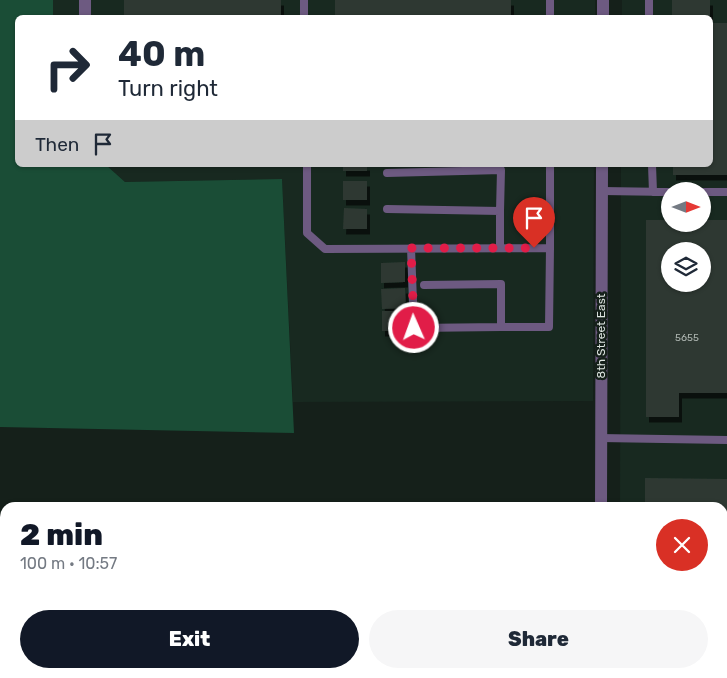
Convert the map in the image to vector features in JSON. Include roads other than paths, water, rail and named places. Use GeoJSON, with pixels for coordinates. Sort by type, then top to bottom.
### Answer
{"type":"FeatureCollection","features":[{"type":"Feature","properties":{"kind":"street"},"geometry":{"type":"LineString","coordinates":[[85,0],[85,15]]}},
{"type":"Feature","properties":{"kind":"street"},"geometry":{"type":"LineString","coordinates":[[602,15],[603,0]]}},
{"type":"Feature","properties":{"kind":"street","name":"8th Street East"},"geometry":{"type":"LineString","coordinates":[[601,502],[602,167]]}},
{"type":"Feature","properties":{"kind":"lane"},"geometry":{"type":"LineString","coordinates":[[304,0],[304,15]]}},
{"type":"Feature","properties":{"kind":"lane"},"geometry":{"type":"LineString","coordinates":[[550,0],[550,15]]}},
{"type":"Feature","properties":{"kind":"lane"},"geometry":{"type":"LineString","coordinates":[[649,0],[650,15]]}},
{"type":"Feature","properties":{"kind":"lane"},"geometry":{"type":"LineString","coordinates":[[307,167],[307,232],[325,249],[550,248]]}},
{"type":"Feature","properties":{"kind":"lane"},"geometry":{"type":"LineString","coordinates":[[386,173],[500,167],[500,248]]}},
{"type":"Feature","properties":{"kind":"lane"},"geometry":{"type":"LineString","coordinates":[[411,248],[414,328],[549,327],[550,167]]}},
{"type":"Feature","properties":{"kind":"lane"},"geometry":{"type":"LineString","coordinates":[[652,167],[653,192]]}},
{"type":"Feature","properties":{"kind":"lane"},"geometry":{"type":"LineString","coordinates":[[602,191],[661,192]]}},
{"type":"Feature","properties":{"kind":"lane"},"geometry":{"type":"LineString","coordinates":[[711,192],[727,192]]}},
{"type":"Feature","properties":{"kind":"lane"},"geometry":{"type":"LineString","coordinates":[[387,209],[500,211]]}},
{"type":"Feature","properties":{"kind":"lane"},"geometry":{"type":"LineString","coordinates":[[424,285],[501,284],[501,327]]}},
{"type":"Feature","properties":{"kind":"lane"},"geometry":{"type":"LineString","coordinates":[[600,438],[727,440]]}}]}
